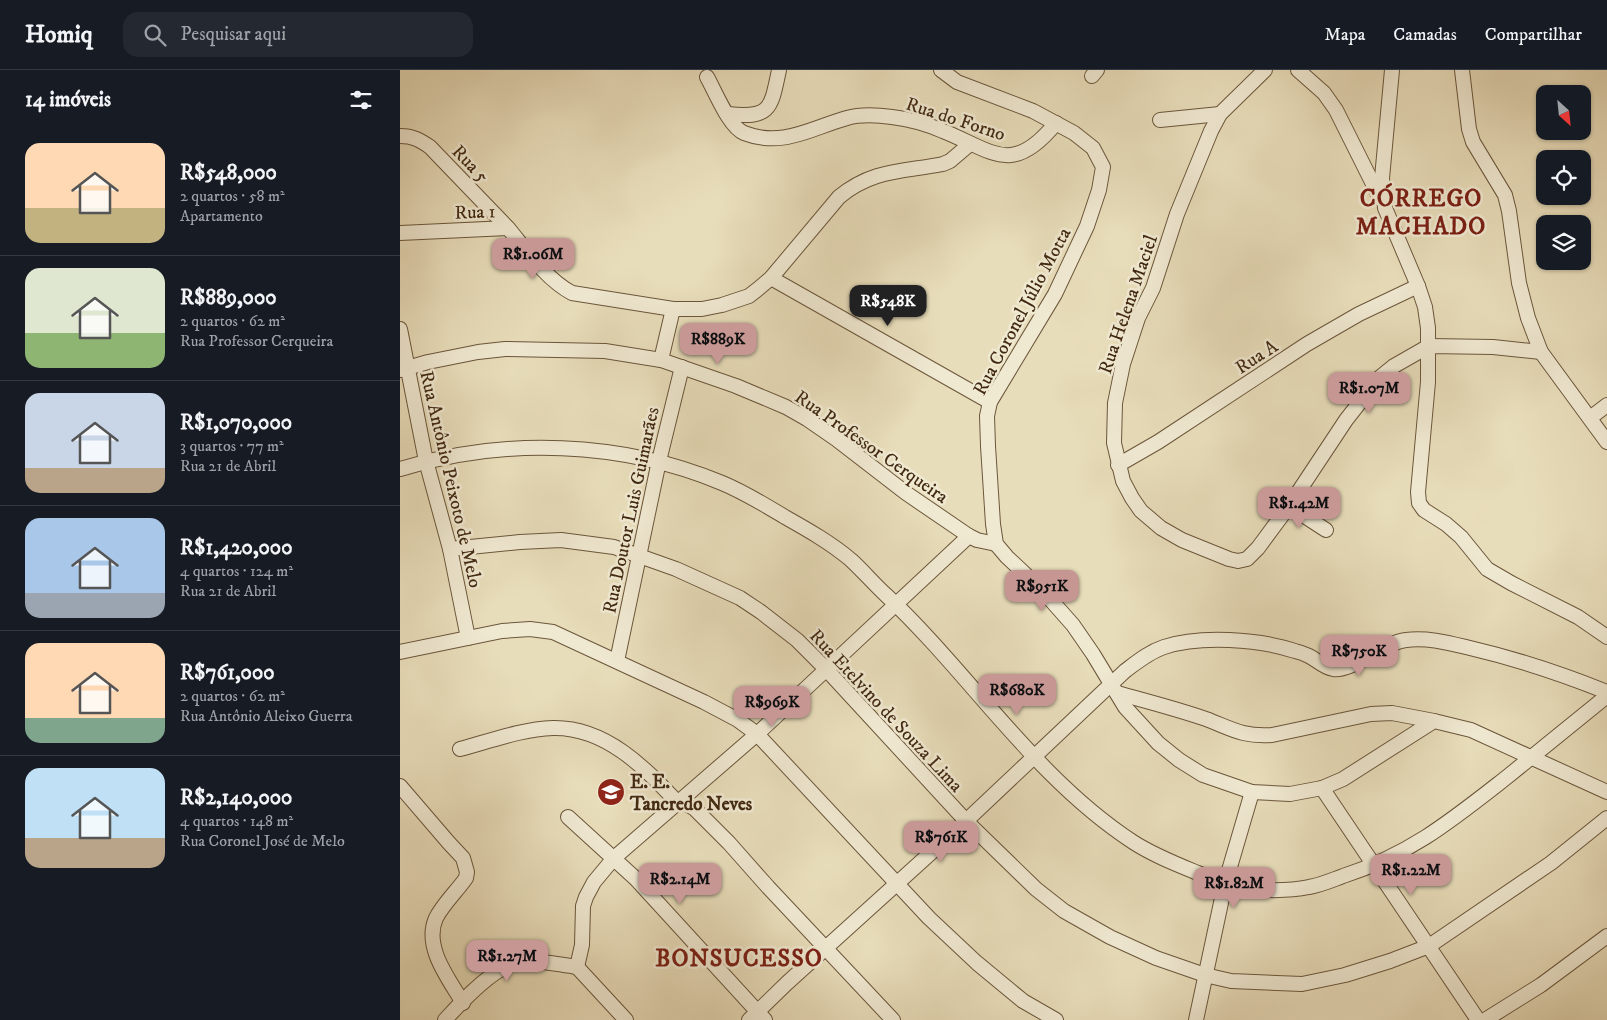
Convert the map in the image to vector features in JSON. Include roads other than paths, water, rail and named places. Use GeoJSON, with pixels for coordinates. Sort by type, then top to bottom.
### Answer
{"type":"FeatureCollection","features":[{"type":"Feature","properties":{"kind":"street"},"geometry":{"type":"LineString","coordinates":[[728,114],[754,115],[769,106],[773,98],[779,70]]}},
{"type":"Feature","properties":{"kind":"street","name":"Rua Coronel Júlio Motta"},"geometry":{"type":"LineString","coordinates":[[941,70],[957,82],[1032,111],[1056,123],[1093,148],[1103,168],[1099,190],[1087,226],[1055,294],[990,402],[987,416],[993,524],[996,544]]}},
{"type":"Feature","properties":{"kind":"street","name":"Rua Helena Maciel"},"geometry":{"type":"LineString","coordinates":[[1265,70],[1220,114],[1206,142],[1177,214],[1152,288],[1138,318],[1126,355],[1115,403],[1113,425],[1118,465],[1123,481],[1132,498],[1141,510],[1157,525],[1182,540],[1229,559],[1238,561],[1247,559],[1258,548],[1289,506]]}},
{"type":"Feature","properties":{"kind":"street"},"geometry":{"type":"LineString","coordinates":[[1298,70],[1324,93],[1336,110],[1384,208],[1418,286],[1425,307],[1429,346],[1428,382],[1418,492],[1419,502],[1424,510],[1454,530],[1487,569],[1578,618],[1607,636]]}},
{"type":"Feature","properties":{"kind":"street"},"geometry":{"type":"LineString","coordinates":[[1384,208],[1382,178],[1392,70]]}},
{"type":"Feature","properties":{"kind":"street"},"geometry":{"type":"LineString","coordinates":[[1462,70],[1468,128],[1473,142],[1505,195],[1519,283],[1528,318],[1541,352],[1607,442]]}},
{"type":"Feature","properties":{"kind":"street","name":"Rua do Forno"},"geometry":{"type":"LineString","coordinates":[[707,77],[732,124],[742,133],[758,137],[794,137],[846,118],[874,115],[894,117],[923,124],[944,131],[991,153],[1013,155],[1030,148],[1046,135],[1056,123]]}},
{"type":"Feature","properties":{"kind":"street"},"geometry":{"type":"LineString","coordinates":[[1160,120],[1220,114]]}},
{"type":"Feature","properties":{"kind":"street","name":"Rua 5"},"geometry":{"type":"LineString","coordinates":[[400,136],[410,136],[419,139],[430,148],[508,228]]}},
{"type":"Feature","properties":{"kind":"street","name":"Rua 1"},"geometry":{"type":"LineString","coordinates":[[400,232],[508,228],[535,261],[561,287],[572,293],[673,309],[702,309],[739,300],[758,289],[771,278],[839,197],[849,189],[878,175],[943,164],[970,144]]}},
{"type":"Feature","properties":{"kind":"street"},"geometry":{"type":"LineString","coordinates":[[771,278],[990,402]]}},
{"type":"Feature","properties":{"kind":"street","name":"Rua A"},"geometry":{"type":"LineString","coordinates":[[1118,465],[1307,344],[1359,314],[1418,286]]}},
{"type":"Feature","properties":{"kind":"street"},"geometry":{"type":"LineString","coordinates":[[661,360],[673,309]]}},
{"type":"Feature","properties":{"kind":"street","name":"Rua Antônio Peixoto de Melo"},"geometry":{"type":"LineString","coordinates":[[400,329],[404,369],[450,549],[468,638]]}},
{"type":"Feature","properties":{"kind":"street"},"geometry":{"type":"LineString","coordinates":[[1326,530],[1289,506],[1346,420],[1378,379],[1415,353],[1429,346],[1493,347],[1541,352]]}},
{"type":"Feature","properties":{"kind":"street","name":"Rua Professor Cerqueira"},"geometry":{"type":"LineString","coordinates":[[404,369],[478,352],[506,350],[605,351],[661,360],[736,386],[786,407],[807,419],[906,493],[969,536],[977,540],[996,544]]}},
{"type":"Feature","properties":{"kind":"street","name":"Rua Doutor Luis Guimarães"},"geometry":{"type":"LineString","coordinates":[[617,661],[659,461],[682,367]]}},
{"type":"Feature","properties":{"kind":"street"},"geometry":{"type":"LineString","coordinates":[[1590,418],[1607,405]]}},
{"type":"Feature","properties":{"kind":"street"},"geometry":{"type":"LineString","coordinates":[[400,469],[426,461],[472,453],[519,448],[563,449],[610,452],[659,461],[723,483],[811,532],[851,560],[897,605],[1034,757],[1094,814],[1135,844],[1170,862],[1225,884],[1238,887],[1282,890],[1311,887],[1374,866],[1420,842],[1453,820],[1607,694],[1525,662],[1450,643],[1422,639],[1404,640],[1384,647],[1352,665],[1333,669],[1310,656],[1276,646],[1222,640],[1184,641],[1150,653],[1125,671],[1114,688],[1034,757],[826,948],[757,1017],[636,879],[568,816]]}},
{"type":"Feature","properties":{"kind":"street"},"geometry":{"type":"LineString","coordinates":[[577,967],[582,944],[583,906],[586,897],[594,882],[614,858],[757,734],[969,536]]}},
{"type":"Feature","properties":{"kind":"street","name":"Rua Etelvino de Souza Lima"},"geometry":{"type":"LineString","coordinates":[[450,549],[562,540],[614,547],[676,568],[740,598],[797,640],[966,821],[1036,889],[1064,911],[1156,958],[1205,975],[1230,981],[1302,984],[1345,975],[1429,946],[1551,863],[1607,818]]}},
{"type":"Feature","properties":{"kind":"street"},"geometry":{"type":"LineString","coordinates":[[996,544],[1042,590],[1073,626],[1125,707],[1158,743],[1179,760],[1203,775],[1252,792],[1290,794],[1322,788],[1343,779],[1434,720]]}},
{"type":"Feature","properties":{"kind":"street"},"geometry":{"type":"LineString","coordinates":[[400,652],[502,631],[538,630],[552,632],[704,702],[738,720],[757,734],[896,884],[977,963],[1023,1001],[1056,1020]]}},
{"type":"Feature","properties":{"kind":"street"},"geometry":{"type":"LineString","coordinates":[[1114,688],[1206,719],[1239,733],[1255,736],[1272,735],[1370,714],[1392,713],[1434,720],[1471,730],[1607,792]]}},
{"type":"Feature","properties":{"kind":"street"},"geometry":{"type":"LineString","coordinates":[[460,749],[536,730],[555,728],[590,735],[618,748],[637,761],[678,803],[687,804],[695,809],[729,843],[893,1020]]}},
{"type":"Feature","properties":{"kind":"street"},"geometry":{"type":"LineString","coordinates":[[1322,788],[1478,1020]]}},
{"type":"Feature","properties":{"kind":"street"},"geometry":{"type":"LineString","coordinates":[[401,790],[463,858],[466,864],[468,872],[466,878],[437,917],[432,928],[433,946],[463,1003]]}},
{"type":"Feature","properties":{"kind":"street"},"geometry":{"type":"LineString","coordinates":[[1196,1020],[1225,884],[1252,792]]}},
{"type":"Feature","properties":{"kind":"street"},"geometry":{"type":"LineString","coordinates":[[1485,1020],[1541,985],[1607,936]]}},
{"type":"Feature","properties":{"kind":"street"},"geometry":{"type":"LineString","coordinates":[[445,1020],[488,978],[506,965],[523,961],[577,967],[626,1020]]}},
{"type":"Feature","properties":{"kind":"place","name":"E. E. Tancredo Neves"},"geometry":{"type":"Point","coordinates":[611,792]}},
{"type":"Feature","properties":{"kind":"district","name":"CÓRREGO MACHADO"},"geometry":{"type":"Point","coordinates":[1421,212]}},
{"type":"Feature","properties":{"kind":"district","name":"BONSUCESSO"},"geometry":{"type":"Point","coordinates":[739,958]}}]}
